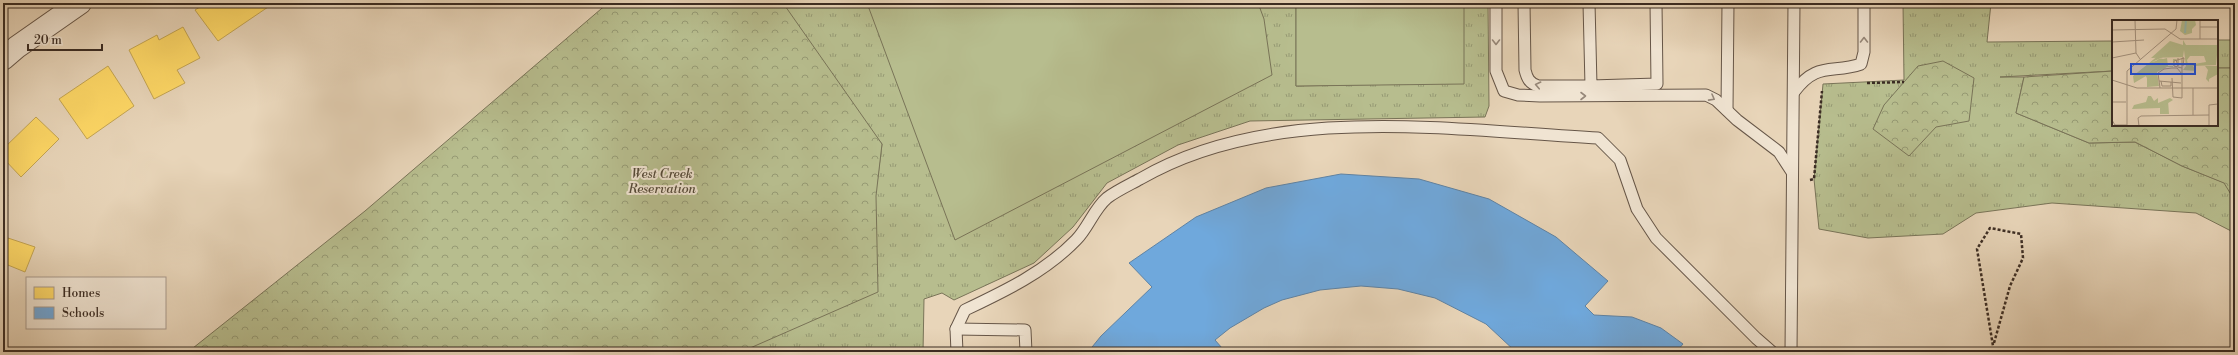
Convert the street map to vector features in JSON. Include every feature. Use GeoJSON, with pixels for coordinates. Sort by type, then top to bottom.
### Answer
{"type":"FeatureCollection","features":[{"type":"Feature","properties":{"kind":"street"},"geometry":{"type":"LineString","coordinates":[[3,59],[17,47],[80,3]]}},
{"type":"Feature","properties":{"kind":"lane"},"geometry":{"type":"LineString","coordinates":[[1496,3],[1496,71],[1504,91],[1518,96],[1706,95],[1716,100],[1779,152],[1792,172]]}},
{"type":"Feature","properties":{"kind":"lane"},"geometry":{"type":"LineString","coordinates":[[1524,3],[1525,70],[1527,78],[1532,84],[1538,86],[1657,84],[1656,3]]}},
{"type":"Feature","properties":{"kind":"lane"},"geometry":{"type":"LineString","coordinates":[[1589,3],[1591,86]]}},
{"type":"Feature","properties":{"kind":"lane"},"geometry":{"type":"LineString","coordinates":[[1727,110],[1728,3]]}},
{"type":"Feature","properties":{"kind":"lane"},"geometry":{"type":"LineString","coordinates":[[1791,352],[1794,3]]}},
{"type":"Feature","properties":{"kind":"lane"},"geometry":{"type":"LineString","coordinates":[[1794,92],[1802,82],[1826,68],[1849,68],[1861,64],[1864,52],[1864,3]]}},
{"type":"Feature","properties":{"kind":"lane"},"geometry":{"type":"LineString","coordinates":[[957,352],[956,329],[965,310],[1005,291],[1048,264],[1077,239],[1107,199],[1168,163],[1221,144],[1315,128],[1440,128],[1598,138],[1620,160],[1637,209],[1656,238],[1756,338],[1772,352]]}},
{"type":"Feature","properties":{"kind":"lane"},"geometry":{"type":"LineString","coordinates":[[956,329],[1025,330],[1026,352]]}},
{"type":"Feature","properties":{"kind":"path"},"geometry":{"type":"LineString","coordinates":[[1860,83],[1904,82]]}},
{"type":"Feature","properties":{"kind":"path"},"geometry":{"type":"LineString","coordinates":[[1792,187],[1814,179],[1823,84]]}},
{"type":"Feature","properties":{"kind":"path"},"geometry":{"type":"LineString","coordinates":[[1994,343],[2010,286],[2023,258],[2021,234],[1990,228],[1977,249],[1994,343],[1994,352]]}},
{"type":"Feature","properties":{"kind":"green space"},"geometry":{"type":"Polygon","coordinates":[[[608,3],[877,183],[882,144],[768,3],[1296,3],[1296,86],[1409,84],[1464,3],[1488,3],[1489,106],[1485,117],[1250,121],[1178,145],[1107,183],[1073,227],[1034,263],[954,300],[942,293],[924,299],[923,352],[469,352],[608,3]]]}},
{"type":"Feature","properties":{"kind":"green space","name":"West Creek Reservation"},"geometry":{"type":"Polygon","coordinates":[[[608,3],[783,3],[882,144],[876,196],[878,292],[741,352],[188,352],[365,211],[608,3]]]}},
{"type":"Feature","properties":{"kind":"green space"},"geometry":{"type":"Polygon","coordinates":[[[867,3],[1258,3],[1264,19],[1272,75],[955,240],[867,3]]]}},
{"type":"Feature","properties":{"kind":"green space"},"geometry":{"type":"Polygon","coordinates":[[[1296,3],[1464,3],[1464,84],[1296,86],[1296,3]]]}},
{"type":"Feature","properties":{"kind":"green space"},"geometry":{"type":"Polygon","coordinates":[[[1903,3],[1991,3],[1987,42],[2112,41],[2112,71],[2000,77],[2024,77],[2016,113],[2089,143],[2135,142],[2182,166],[2225,183],[2235,201],[2235,233],[2196,213],[2052,203],[1976,213],[1943,234],[1868,238],[1819,229],[1814,179],[1823,84],[1904,80],[1903,3]]]}},
{"type":"Feature","properties":{"kind":"green space"},"geometry":{"type":"Polygon","coordinates":[[[2218,40],[2235,40],[2235,68],[2218,68],[2218,40]]]}},
{"type":"Feature","properties":{"kind":"green space"},"geometry":{"type":"Polygon","coordinates":[[[1943,61],[1974,78],[1969,121],[1936,127],[1909,156],[1873,129],[1884,105],[1918,66],[1943,61]]]}},
{"type":"Feature","properties":{"kind":"green space"},"geometry":{"type":"Polygon","coordinates":[[[2218,68],[2235,68],[2235,201],[2224,183],[2182,166],[2135,142],[2089,143],[2016,113],[2024,77],[2112,71],[2112,126],[2218,126],[2218,68]]]}},
{"type":"Feature","properties":{"kind":"building: Homes"},"geometry":{"type":"Polygon","coordinates":[[[206,3],[270,3],[271,5],[218,41],[195,10],[206,3]]]}},
{"type":"Feature","properties":{"kind":"building: Homes"},"geometry":{"type":"Polygon","coordinates":[[[183,27],[200,58],[177,70],[185,83],[154,99],[129,50],[157,35],[159,40],[183,27]]]}},
{"type":"Feature","properties":{"kind":"building: Homes"},"geometry":{"type":"Polygon","coordinates":[[[108,66],[134,106],[87,139],[59,99],[108,66]]]}},
{"type":"Feature","properties":{"kind":"building: Homes"},"geometry":{"type":"Polygon","coordinates":[[[36,117],[59,139],[21,177],[3,158],[3,149],[36,117]]]}},
{"type":"Feature","properties":{"kind":"building: Homes"},"geometry":{"type":"Polygon","coordinates":[[[3,192],[8,195],[3,204],[3,192]]]}},
{"type":"Feature","properties":{"kind":"building: Homes"},"geometry":{"type":"Polygon","coordinates":[[[8,238],[35,247],[25,272],[3,263],[3,249],[8,238]]]}},
{"type":"Feature","properties":{"kind":"building: Schools"},"geometry":{"type":"Polygon","coordinates":[[[1341,174],[1419,179],[1489,199],[1556,237],[1608,281],[1585,306],[1594,315],[1632,317],[1661,328],[1683,344],[1676,352],[1516,352],[1486,324],[1435,298],[1398,289],[1361,286],[1320,290],[1282,300],[1264,308],[1230,328],[1215,340],[1222,348],[1230,352],[1088,352],[1101,336],[1152,287],[1129,263],[1196,217],[1266,188],[1341,174]]]}}]}
